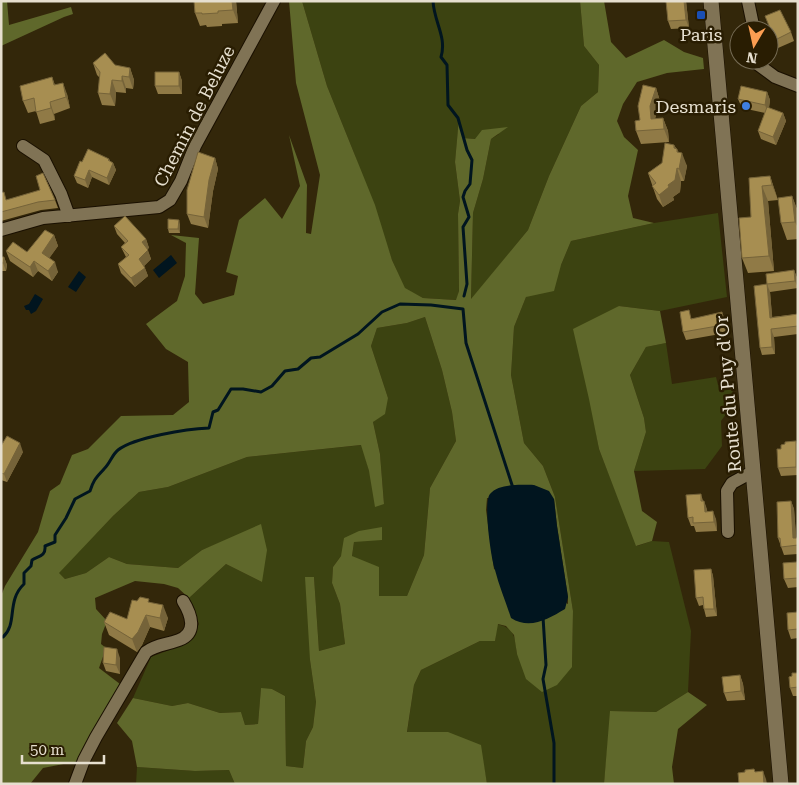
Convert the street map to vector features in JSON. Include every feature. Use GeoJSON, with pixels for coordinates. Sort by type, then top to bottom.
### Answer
{"type":"FeatureCollection","features":[{"type":"Feature","properties":{"kind":"main road","name":"Route du Puy d'Or"},"geometry":{"type":"LineString","coordinates":[[711,1],[781,784]]}},
{"type":"Feature","properties":{"kind":"street","name":"Chemin de Beluze"},"geometry":{"type":"LineString","coordinates":[[1,230],[42,218],[159,207],[170,200],[181,181],[194,146],[274,1]]}},
{"type":"Feature","properties":{"kind":"street"},"geometry":{"type":"LineString","coordinates":[[748,1],[752,20]]}},
{"type":"Feature","properties":{"kind":"street"},"geometry":{"type":"LineString","coordinates":[[766,70],[775,77],[798,86]]}},
{"type":"Feature","properties":{"kind":"street"},"geometry":{"type":"LineString","coordinates":[[22,146],[44,160],[61,194],[69,216]]}},
{"type":"Feature","properties":{"kind":"street"},"geometry":{"type":"LineString","coordinates":[[728,532],[727,491],[732,483],[754,471]]}},
{"type":"Feature","properties":{"kind":"street"},"geometry":{"type":"LineString","coordinates":[[75,784],[84,760],[96,737],[146,652],[154,646],[180,640],[189,633],[192,623],[190,612],[183,601]]}},
{"type":"Feature","properties":{"kind":"green space"},"geometry":{"type":"Polygon","coordinates":[[[1,1],[7,1],[9,25],[71,7],[73,14],[1,46],[1,1]]]}},
{"type":"Feature","properties":{"kind":"green space"},"geometry":{"type":"Polygon","coordinates":[[[289,1],[302,1],[327,86],[375,205],[392,260],[405,288],[423,298],[456,300],[459,291],[458,214],[460,201],[455,162],[459,118],[463,138],[475,139],[482,130],[508,127],[491,139],[483,179],[473,213],[471,299],[528,230],[549,176],[581,106],[598,92],[599,65],[584,46],[580,1],[604,1],[611,42],[626,58],[664,40],[684,52],[703,58],[704,69],[667,73],[637,82],[623,104],[617,121],[624,137],[638,150],[628,196],[633,218],[654,223],[571,241],[561,265],[554,291],[526,297],[514,327],[511,375],[524,443],[543,466],[555,497],[573,611],[572,667],[557,685],[542,692],[526,679],[517,654],[514,635],[506,626],[498,624],[495,641],[480,641],[421,670],[414,685],[407,732],[448,732],[481,745],[487,784],[235,784],[229,770],[195,771],[137,767],[132,741],[117,723],[133,698],[172,706],[188,703],[220,713],[241,712],[245,725],[258,724],[261,688],[272,689],[285,696],[286,766],[303,768],[306,741],[313,727],[316,702],[310,660],[305,577],[314,577],[319,651],[345,644],[340,604],[332,583],[333,567],[341,556],[344,538],[359,531],[382,527],[382,540],[354,542],[352,556],[379,567],[379,596],[407,596],[424,555],[430,488],[456,441],[452,412],[442,370],[425,317],[407,323],[377,328],[371,346],[388,398],[385,414],[373,422],[380,454],[384,504],[375,507],[369,471],[361,445],[247,457],[168,487],[139,492],[113,516],[59,573],[65,579],[86,573],[109,557],[127,564],[178,568],[202,550],[261,524],[267,550],[262,582],[226,564],[189,598],[178,588],[164,584],[135,581],[95,598],[96,609],[107,621],[102,634],[101,644],[106,648],[99,668],[120,684],[79,761],[43,768],[30,784],[1,784],[1,596],[5,586],[38,532],[50,491],[60,484],[72,455],[88,449],[121,416],[173,415],[189,402],[188,362],[166,349],[146,324],[177,301],[185,276],[186,243],[171,235],[199,238],[195,294],[203,304],[234,295],[238,276],[226,272],[239,220],[265,198],[282,219],[300,186],[289,135],[307,185],[306,233],[311,234],[320,175],[296,83],[289,1]],[[487,498],[486,510],[494,569],[568,604],[568,597],[554,499],[487,498]]]}},
{"type":"Feature","properties":{"kind":"green space"},"geometry":{"type":"Polygon","coordinates":[[[302,1],[580,1],[584,46],[599,65],[598,92],[581,106],[549,176],[528,230],[471,300],[473,213],[483,179],[491,139],[499,134],[475,139],[462,138],[459,121],[455,162],[460,201],[458,214],[459,291],[457,300],[423,298],[405,289],[392,260],[354,153],[327,86],[302,1]]]}},
{"type":"Feature","properties":{"kind":"green space"},"geometry":{"type":"Polygon","coordinates":[[[718,213],[727,297],[660,311],[619,306],[590,399],[599,449],[637,546],[652,541],[669,542],[691,631],[688,692],[656,712],[611,711],[604,784],[487,784],[480,745],[407,733],[414,685],[421,670],[480,641],[495,641],[497,624],[507,628],[513,634],[517,654],[572,667],[573,611],[555,497],[543,466],[524,443],[511,375],[514,327],[526,297],[561,265],[571,241],[654,223],[718,213]]]}},
{"type":"Feature","properties":{"kind":"green space"},"geometry":{"type":"Polygon","coordinates":[[[619,306],[660,311],[666,343],[646,347],[630,375],[644,418],[646,432],[634,471],[642,511],[657,522],[652,541],[636,546],[599,449],[573,329],[619,306]]]}},
{"type":"Feature","properties":{"kind":"green space"},"geometry":{"type":"Polygon","coordinates":[[[425,317],[442,370],[452,412],[456,441],[430,488],[424,555],[407,596],[379,596],[352,556],[354,542],[359,531],[333,567],[332,583],[340,604],[345,644],[319,651],[314,577],[310,660],[316,702],[313,727],[306,741],[303,768],[286,766],[285,696],[272,689],[261,689],[258,724],[245,725],[241,712],[220,713],[188,703],[172,706],[133,698],[151,657],[185,642],[195,631],[199,624],[189,598],[226,564],[262,582],[227,540],[202,550],[178,568],[127,564],[109,557],[86,573],[65,579],[58,573],[139,492],[168,487],[247,457],[362,445],[369,471],[384,504],[380,454],[373,422],[388,398],[371,346],[377,328],[407,323],[425,317]]]}},
{"type":"Feature","properties":{"kind":"green space"},"geometry":{"type":"Polygon","coordinates":[[[666,343],[672,384],[716,377],[718,385],[732,384],[734,403],[721,421],[722,446],[705,469],[634,471],[646,432],[644,418],[630,375],[646,347],[666,343]]]}},
{"type":"Feature","properties":{"kind":"green space"},"geometry":{"type":"Polygon","coordinates":[[[688,692],[707,705],[678,729],[672,767],[674,784],[604,784],[610,711],[656,712],[688,692]]]}},
{"type":"Feature","properties":{"kind":"green space"},"geometry":{"type":"Polygon","coordinates":[[[137,767],[195,771],[229,770],[235,784],[136,784],[137,767]]]}},
{"type":"Feature","properties":{"kind":"water"},"geometry":{"type":"Polygon","coordinates":[[[171,255],[177,263],[159,278],[153,270],[171,255]]]}},
{"type":"Feature","properties":{"kind":"water"},"geometry":{"type":"Polygon","coordinates":[[[79,271],[86,277],[76,292],[68,287],[79,271]]]}},
{"type":"Feature","properties":{"kind":"water"},"geometry":{"type":"Polygon","coordinates":[[[35,294],[43,299],[36,311],[31,314],[24,306],[29,304],[35,294]]]}},
{"type":"Feature","properties":{"kind":"water"},"geometry":{"type":"Polygon","coordinates":[[[510,485],[534,485],[549,491],[554,499],[568,597],[565,609],[539,622],[525,623],[511,618],[498,582],[493,564],[487,508],[488,499],[494,490],[510,485]]]}},
{"type":"Feature","properties":{"kind":"building"},"geometry":{"type":"Polygon","coordinates":[[[194,1],[232,1],[233,10],[218,11],[218,13],[195,13],[194,1]]]}},
{"type":"Feature","properties":{"kind":"building"},"geometry":{"type":"Polygon","coordinates":[[[666,1],[684,1],[686,20],[668,21],[666,1]]]}},
{"type":"Feature","properties":{"kind":"building"},"geometry":{"type":"Polygon","coordinates":[[[780,10],[791,32],[779,38],[779,20],[767,20],[765,16],[780,10]]]}},
{"type":"Feature","properties":{"kind":"building"},"geometry":{"type":"Polygon","coordinates":[[[105,53],[115,65],[130,68],[129,77],[122,76],[122,81],[112,80],[110,94],[98,93],[100,72],[93,63],[105,53]]]}},
{"type":"Feature","properties":{"kind":"building"},"geometry":{"type":"Polygon","coordinates":[[[155,72],[179,72],[179,86],[155,86],[155,72]]]}},
{"type":"Feature","properties":{"kind":"building"},"geometry":{"type":"Polygon","coordinates":[[[52,77],[54,85],[63,83],[66,97],[50,102],[51,108],[36,112],[34,98],[23,101],[20,86],[52,77]]]}},
{"type":"Feature","properties":{"kind":"building"},"geometry":{"type":"Polygon","coordinates":[[[643,85],[656,88],[650,106],[651,119],[663,118],[664,129],[636,131],[635,121],[640,120],[638,106],[643,85]]]}},
{"type":"Feature","properties":{"kind":"building"},"geometry":{"type":"Polygon","coordinates":[[[741,86],[767,92],[765,105],[738,99],[741,86]]]}},
{"type":"Feature","properties":{"kind":"building"},"geometry":{"type":"Polygon","coordinates":[[[767,107],[783,113],[773,137],[758,131],[767,107]]]}},
{"type":"Feature","properties":{"kind":"building"},"geometry":{"type":"Polygon","coordinates":[[[665,143],[674,145],[677,152],[682,153],[675,180],[659,195],[652,186],[656,183],[648,173],[662,163],[665,143]]]}},
{"type":"Feature","properties":{"kind":"building"},"geometry":{"type":"Polygon","coordinates":[[[88,149],[109,159],[113,163],[107,178],[89,170],[85,180],[74,176],[80,161],[82,162],[88,149]]]}},
{"type":"Feature","properties":{"kind":"building"},"geometry":{"type":"Polygon","coordinates":[[[198,152],[215,158],[209,180],[204,217],[187,214],[187,190],[198,152]]]}},
{"type":"Feature","properties":{"kind":"building"},"geometry":{"type":"Polygon","coordinates":[[[43,173],[55,200],[38,202],[1,212],[1,193],[4,192],[6,200],[40,190],[36,176],[43,173]]]}},
{"type":"Feature","properties":{"kind":"building"},"geometry":{"type":"Polygon","coordinates":[[[770,176],[772,185],[762,186],[769,256],[742,258],[739,218],[751,217],[749,178],[770,176]]]}},
{"type":"Feature","properties":{"kind":"building"},"geometry":{"type":"Polygon","coordinates":[[[792,196],[795,222],[781,223],[778,198],[792,196]]]}},
{"type":"Feature","properties":{"kind":"building"},"geometry":{"type":"Polygon","coordinates":[[[125,216],[146,239],[142,242],[148,250],[139,259],[145,268],[131,278],[118,264],[129,255],[121,247],[128,241],[114,226],[125,216]]]}},
{"type":"Feature","properties":{"kind":"building"},"geometry":{"type":"Polygon","coordinates":[[[168,219],[179,220],[178,229],[168,229],[168,219]]]}},
{"type":"Feature","properties":{"kind":"building"},"geometry":{"type":"Polygon","coordinates":[[[45,230],[54,235],[42,253],[55,262],[48,271],[34,261],[30,267],[6,251],[13,242],[27,252],[45,230]]]}},
{"type":"Feature","properties":{"kind":"building"},"geometry":{"type":"Polygon","coordinates":[[[794,270],[795,281],[767,284],[766,274],[794,270]]]}},
{"type":"Feature","properties":{"kind":"building"},"geometry":{"type":"Polygon","coordinates":[[[767,284],[770,318],[798,314],[798,326],[771,329],[772,347],[760,348],[754,286],[767,284]]]}},
{"type":"Feature","properties":{"kind":"building"},"geometry":{"type":"Polygon","coordinates":[[[689,310],[691,319],[722,312],[723,325],[683,332],[680,312],[689,310]]]}},
{"type":"Feature","properties":{"kind":"building"},"geometry":{"type":"Polygon","coordinates":[[[7,436],[20,443],[4,474],[1,473],[1,446],[7,436]]]}},
{"type":"Feature","properties":{"kind":"building"},"geometry":{"type":"Polygon","coordinates":[[[796,441],[796,467],[778,468],[777,449],[781,449],[781,445],[785,444],[785,442],[796,441]]]}},
{"type":"Feature","properties":{"kind":"building"},"geometry":{"type":"Polygon","coordinates":[[[701,494],[701,501],[704,501],[705,512],[713,511],[714,522],[693,523],[693,517],[688,518],[686,495],[701,494]]]}},
{"type":"Feature","properties":{"kind":"building"},"geometry":{"type":"Polygon","coordinates":[[[791,501],[793,538],[798,538],[798,545],[781,547],[780,538],[778,538],[777,502],[791,501]]]}},
{"type":"Feature","properties":{"kind":"building"},"geometry":{"type":"Polygon","coordinates":[[[797,562],[798,578],[784,579],[783,563],[797,562]]]}},
{"type":"Feature","properties":{"kind":"building"},"geometry":{"type":"Polygon","coordinates":[[[711,569],[714,609],[704,609],[703,597],[696,598],[694,570],[711,569]]]}},
{"type":"Feature","properties":{"kind":"building"},"geometry":{"type":"Polygon","coordinates":[[[140,597],[149,599],[148,602],[163,605],[160,618],[146,615],[138,632],[132,639],[104,622],[110,612],[127,619],[132,600],[137,601],[140,597]]]}},
{"type":"Feature","properties":{"kind":"building"},"geometry":{"type":"Polygon","coordinates":[[[798,612],[798,629],[788,630],[787,613],[798,612]]]}},
{"type":"Feature","properties":{"kind":"building"},"geometry":{"type":"Polygon","coordinates":[[[104,647],[117,649],[116,665],[103,663],[104,647]]]}},
{"type":"Feature","properties":{"kind":"building"},"geometry":{"type":"Polygon","coordinates":[[[792,673],[798,673],[798,687],[790,688],[789,677],[792,676],[792,673]]]}},
{"type":"Feature","properties":{"kind":"building"},"geometry":{"type":"Polygon","coordinates":[[[740,675],[741,691],[724,693],[722,677],[740,675]]]}},
{"type":"Feature","properties":{"kind":"building"},"geometry":{"type":"Polygon","coordinates":[[[754,769],[755,772],[763,771],[764,784],[739,784],[738,773],[754,769]]]}},
{"type":"Feature","properties":{"kind":"waterway"},"geometry":{"type":"LineString","coordinates":[[433,1],[441,36],[441,57],[447,65],[448,105],[458,118],[467,150],[472,160],[470,184],[463,197],[469,217],[463,227],[467,284],[464,296]]}},
{"type":"Feature","properties":{"kind":"waterway"},"geometry":{"type":"LineString","coordinates":[[3,637],[10,626],[15,598],[24,584],[24,573],[31,566],[32,560],[43,554],[45,546],[55,542],[55,535],[75,499],[90,491],[96,479],[118,450],[126,445],[148,438],[175,432],[209,428],[213,412],[218,410],[231,389],[261,392],[272,386],[285,371],[298,369],[311,358],[320,357],[358,334],[382,312],[400,304],[463,309],[466,343],[513,488]]}},
{"type":"Feature","properties":{"kind":"waterway"},"geometry":{"type":"LineString","coordinates":[[543,617],[546,665],[543,679],[554,743],[554,784]]}},
{"type":"Feature","properties":{"kind":"place","name":"Paris"},"geometry":{"type":"Point","coordinates":[701,15]}},
{"type":"Feature","properties":{"kind":"place","name":"Desmaris"},"geometry":{"type":"Point","coordinates":[746,106]}}]}
